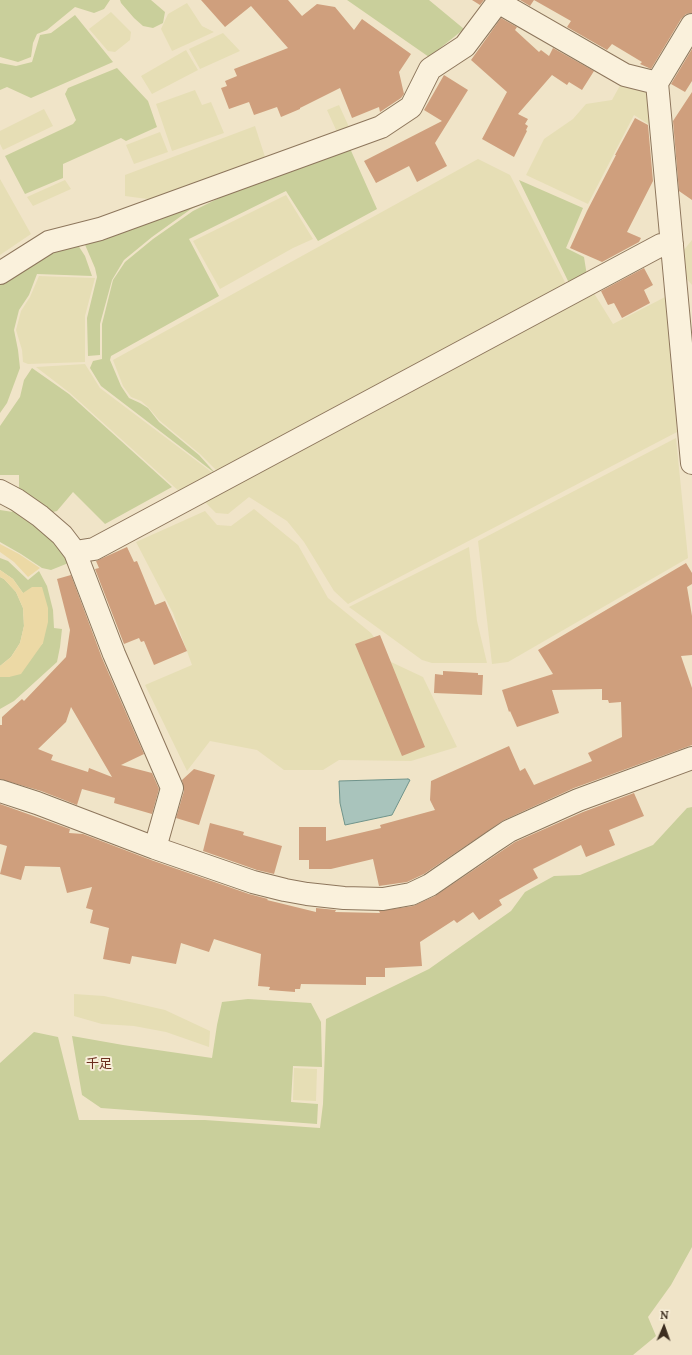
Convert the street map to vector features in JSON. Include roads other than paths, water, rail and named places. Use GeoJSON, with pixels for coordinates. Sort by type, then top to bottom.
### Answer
{"type":"FeatureCollection","features":[{"type":"Feature","properties":{"kind":"street"},"geometry":{"type":"LineString","coordinates":[[0,273],[49,242],[100,229],[381,127],[411,107],[430,69],[465,46],[497,1],[624,75],[657,84]]}},
{"type":"Feature","properties":{"kind":"street"},"geometry":{"type":"LineString","coordinates":[[692,25],[657,84],[692,463]]}},
{"type":"Feature","properties":{"kind":"street"},"geometry":{"type":"LineString","coordinates":[[75,552],[94,548],[661,245],[672,244]]}},
{"type":"Feature","properties":{"kind":"street"},"geometry":{"type":"LineString","coordinates":[[0,491],[17,500],[40,516],[62,535],[75,552],[114,654],[172,788],[155,848]]}},
{"type":"Feature","properties":{"kind":"street"},"geometry":{"type":"LineString","coordinates":[[0,791],[37,803],[155,848],[254,882],[285,890],[344,898],[383,899],[412,894],[430,885],[510,831],[578,800],[692,758]]}},
{"type":"Feature","properties":{"kind":"water"},"geometry":{"type":"Polygon","coordinates":[[[410,780],[392,815],[345,825],[340,803],[339,781],[410,780]]]}},
{"type":"Feature","properties":{"kind":"district","name":"千足"},"geometry":{"type":"Point","coordinates":[99,1064]}}]}
